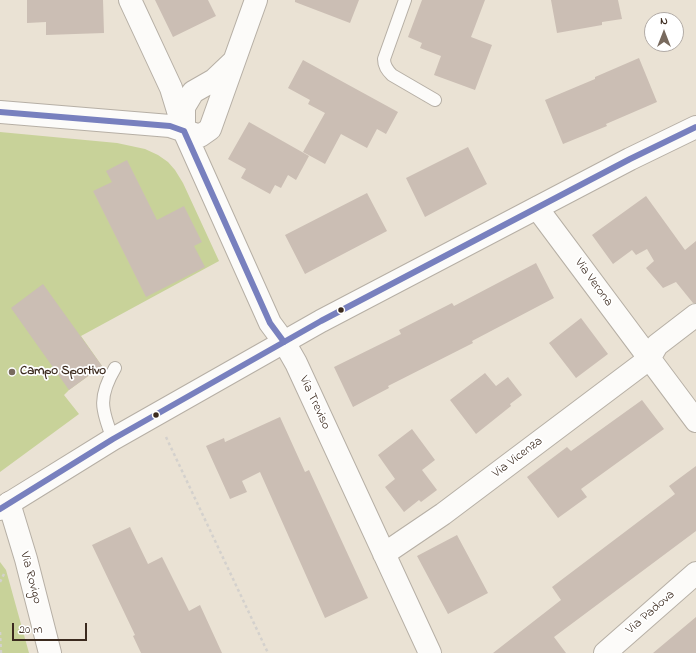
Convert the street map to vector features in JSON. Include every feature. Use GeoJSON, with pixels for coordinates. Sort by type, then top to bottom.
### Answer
{"type":"FeatureCollection","features":[{"type":"Feature","properties":{"kind":"street"},"geometry":{"type":"LineString","coordinates":[[130,0],[171,88],[193,141]]}},
{"type":"Feature","properties":{"kind":"street","name":"Via Treviso"},"geometry":{"type":"LineString","coordinates":[[193,141],[210,129],[221,102],[256,0]]}},
{"type":"Feature","properties":{"kind":"street","name":"Via Treviso"},"geometry":{"type":"LineString","coordinates":[[234,61],[214,80],[193,92],[184,107],[193,141],[270,323],[284,342],[296,363],[430,653]]}},
{"type":"Feature","properties":{"kind":"street"},"geometry":{"type":"LineString","coordinates":[[0,112],[170,126],[193,141]]}},
{"type":"Feature","properties":{"kind":"street"},"geometry":{"type":"LineString","coordinates":[[5,506],[113,439],[321,321],[537,208],[690,131]]}},
{"type":"Feature","properties":{"kind":"street","name":"Via Verona"},"geometry":{"type":"LineString","coordinates":[[537,208],[696,421]]}},
{"type":"Feature","properties":{"kind":"street"},"geometry":{"type":"LineString","coordinates":[[649,358],[657,345],[696,315]]}},
{"type":"Feature","properties":{"kind":"street","name":"Via Vicenza"},"geometry":{"type":"LineString","coordinates":[[384,554],[443,514],[649,358]]}},
{"type":"Feature","properties":{"kind":"street","name":"Via Rovigo"},"geometry":{"type":"LineString","coordinates":[[5,506],[26,559],[50,653]]}},
{"type":"Feature","properties":{"kind":"street","name":"Via Padova"},"geometry":{"type":"LineString","coordinates":[[606,653],[696,573]]}},
{"type":"Feature","properties":{"kind":"lane"},"geometry":{"type":"LineString","coordinates":[[405,0],[384,58],[384,64],[392,76],[435,100]]}},
{"type":"Feature","properties":{"kind":"lane"},"geometry":{"type":"LineString","coordinates":[[113,439],[104,416],[103,402],[107,383],[115,368]]}},
{"type":"Feature","properties":{"kind":"path"},"geometry":{"type":"LineString","coordinates":[[163,431],[268,653]]}},
{"type":"Feature","properties":{"kind":"path"},"geometry":{"type":"LineString","coordinates":[[0,632],[1,653]]}},
{"type":"Feature","properties":{"kind":"green space"},"geometry":{"type":"Polygon","coordinates":[[[0,132],[117,143],[145,149],[158,155],[168,162],[183,183],[219,261],[81,336],[102,366],[64,395],[79,414],[0,472],[0,132]]]}},
{"type":"Feature","properties":{"kind":"green space"},"geometry":{"type":"Polygon","coordinates":[[[0,562],[6,570],[29,653],[0,653],[0,562]]]}},
{"type":"Feature","properties":{"kind":"building"},"geometry":{"type":"Polygon","coordinates":[[[27,0],[103,0],[104,33],[46,35],[46,22],[27,23],[27,0]]]}},
{"type":"Feature","properties":{"kind":"building"},"geometry":{"type":"Polygon","coordinates":[[[155,0],[208,0],[216,16],[173,37],[155,0]]]}},
{"type":"Feature","properties":{"kind":"building"},"geometry":{"type":"Polygon","coordinates":[[[295,0],[359,0],[350,23],[295,2],[295,0]]]}},
{"type":"Feature","properties":{"kind":"building"},"geometry":{"type":"Polygon","coordinates":[[[422,0],[485,0],[471,37],[492,45],[475,90],[434,75],[441,56],[420,48],[422,43],[408,37],[422,0]]]}},
{"type":"Feature","properties":{"kind":"building"},"geometry":{"type":"Polygon","coordinates":[[[551,0],[618,0],[622,19],[602,22],[602,25],[557,33],[551,0]]]}},
{"type":"Feature","properties":{"kind":"building"},"geometry":{"type":"Polygon","coordinates":[[[639,58],[657,102],[606,124],[607,126],[563,144],[545,100],[595,79],[595,77],[639,58]]]}},
{"type":"Feature","properties":{"kind":"building"},"geometry":{"type":"Polygon","coordinates":[[[303,60],[398,112],[386,134],[377,129],[367,148],[341,134],[325,164],[303,152],[325,113],[308,104],[310,100],[288,88],[303,60]]]}},
{"type":"Feature","properties":{"kind":"building"},"geometry":{"type":"Polygon","coordinates":[[[249,122],[309,156],[296,180],[288,175],[281,188],[275,185],[270,194],[241,178],[246,169],[228,159],[249,122]]]}},
{"type":"Feature","properties":{"kind":"building"},"geometry":{"type":"Polygon","coordinates":[[[468,147],[487,184],[425,217],[406,178],[468,147]]]}},
{"type":"Feature","properties":{"kind":"building"},"geometry":{"type":"Polygon","coordinates":[[[127,160],[157,220],[184,206],[202,242],[194,246],[205,267],[146,297],[93,191],[112,182],[106,171],[127,160]]]}},
{"type":"Feature","properties":{"kind":"building"},"geometry":{"type":"Polygon","coordinates":[[[367,193],[387,231],[305,274],[285,235],[367,193]]]}},
{"type":"Feature","properties":{"kind":"building"},"geometry":{"type":"Polygon","coordinates":[[[646,196],[685,250],[696,241],[696,303],[693,303],[676,282],[663,288],[646,268],[654,261],[647,249],[636,255],[632,250],[613,264],[592,235],[646,196]]]}},
{"type":"Feature","properties":{"kind":"building"},"geometry":{"type":"Polygon","coordinates":[[[536,263],[554,298],[472,341],[473,343],[388,386],[389,388],[353,407],[334,367],[401,334],[399,330],[452,303],[454,306],[536,263]]]}},
{"type":"Feature","properties":{"kind":"building"},"geometry":{"type":"Polygon","coordinates":[[[43,284],[102,366],[69,390],[11,308],[43,284]]]}},
{"type":"Feature","properties":{"kind":"building"},"geometry":{"type":"Polygon","coordinates":[[[581,318],[608,354],[576,378],[549,343],[581,318]]]}},
{"type":"Feature","properties":{"kind":"building"},"geometry":{"type":"Polygon","coordinates":[[[485,373],[496,386],[508,377],[522,395],[510,404],[511,406],[476,434],[450,400],[485,373]]]}},
{"type":"Feature","properties":{"kind":"building"},"geometry":{"type":"Polygon","coordinates":[[[642,400],[664,429],[581,489],[587,497],[558,518],[527,477],[567,447],[571,451],[642,400]]]}},
{"type":"Feature","properties":{"kind":"building"},"geometry":{"type":"Polygon","coordinates":[[[280,417],[305,472],[309,470],[368,598],[325,618],[260,472],[242,481],[247,492],[230,499],[206,446],[224,438],[225,442],[280,417]]]}},
{"type":"Feature","properties":{"kind":"building"},"geometry":{"type":"Polygon","coordinates":[[[412,429],[435,460],[422,470],[437,490],[421,502],[419,500],[404,512],[385,487],[395,479],[378,455],[412,429]]]}},
{"type":"Feature","properties":{"kind":"building"},"geometry":{"type":"Polygon","coordinates":[[[696,466],[696,531],[554,637],[566,653],[493,653],[561,600],[552,587],[675,494],[669,486],[696,466]]]}},
{"type":"Feature","properties":{"kind":"building"},"geometry":{"type":"Polygon","coordinates":[[[130,527],[148,564],[162,557],[189,611],[200,605],[222,653],[141,653],[133,636],[135,635],[92,545],[130,527]]]}},
{"type":"Feature","properties":{"kind":"building"},"geometry":{"type":"Polygon","coordinates":[[[457,535],[488,593],[448,614],[417,556],[457,535]]]}},
{"type":"Feature","properties":{"kind":"building"},"geometry":{"type":"Polygon","coordinates":[[[696,617],[696,653],[653,653],[696,617]]]}},
{"type":"Feature","properties":{"kind":"transit line"},"geometry":{"type":"LineString","coordinates":[[0,112],[170,126],[184,131],[270,323],[284,342]]}},
{"type":"Feature","properties":{"kind":"transit line"},"geometry":{"type":"LineString","coordinates":[[0,509],[113,439],[321,321],[630,159],[696,127]]}},
{"type":"Feature","properties":{"kind":"place","name":"Campo Sportivo"},"geometry":{"type":"Point","coordinates":[12,372]}}]}
